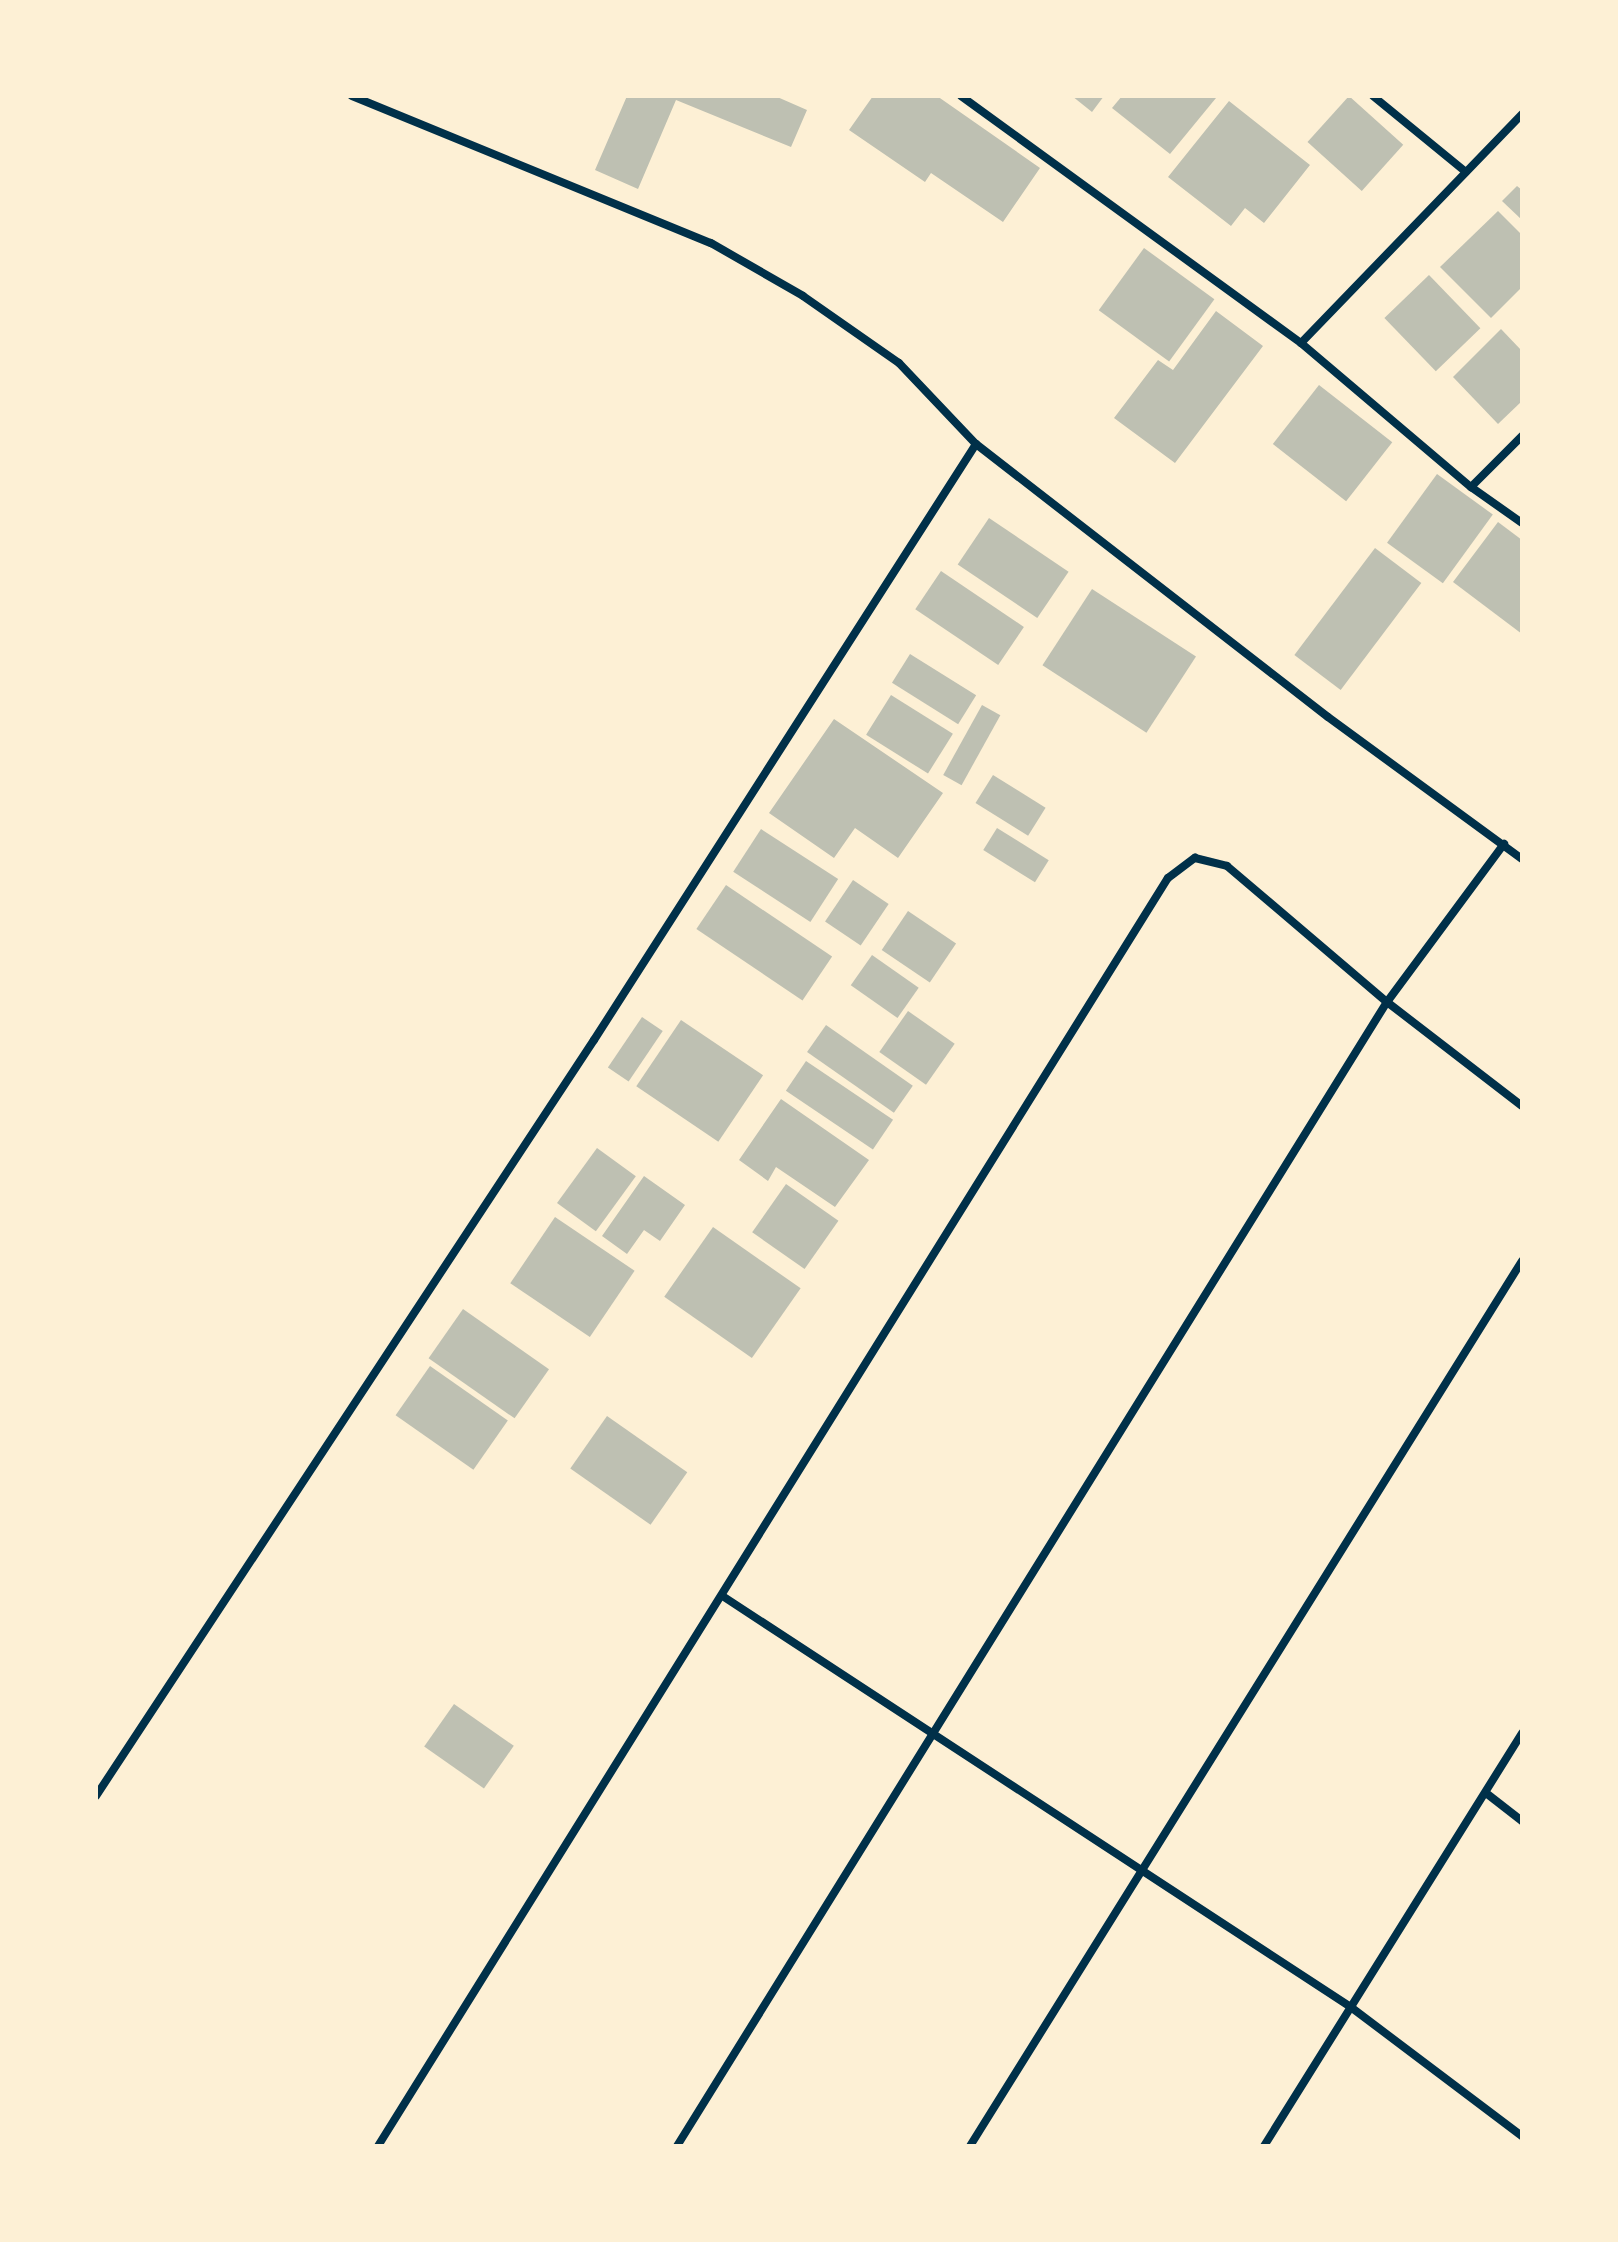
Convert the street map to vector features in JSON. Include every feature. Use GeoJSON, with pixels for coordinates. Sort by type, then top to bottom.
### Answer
{"type":"FeatureCollection","features":[{"type":"Feature","properties":{"kind":"street"},"geometry":{"type":"LineString","coordinates":[[352,96],[711,243],[803,296],[899,363],[976,444],[1328,717],[1522,859]]}},
{"type":"Feature","properties":{"kind":"street"},"geometry":{"type":"LineString","coordinates":[[961,96],[1301,343],[1471,487],[1522,523]]}},
{"type":"Feature","properties":{"kind":"street"},"geometry":{"type":"LineString","coordinates":[[1373,96],[1466,172]]}},
{"type":"Feature","properties":{"kind":"street"},"geometry":{"type":"LineString","coordinates":[[1301,343],[1522,114]]}},
{"type":"Feature","properties":{"kind":"street"},"geometry":{"type":"LineString","coordinates":[[1471,487],[1522,436]]}},
{"type":"Feature","properties":{"kind":"street"},"geometry":{"type":"LineString","coordinates":[[96,1796],[594,1040],[976,444]]}},
{"type":"Feature","properties":{"kind":"street"},"geometry":{"type":"LineString","coordinates":[[677,2146],[1387,1002],[1504,844]]}},
{"type":"Feature","properties":{"kind":"street"},"geometry":{"type":"LineString","coordinates":[[378,2146],[724,1597],[1168,878],[1195,858],[1227,866],[1387,1002],[1522,1106]]}},
{"type":"Feature","properties":{"kind":"street"},"geometry":{"type":"LineString","coordinates":[[970,2146],[1522,1261]]}},
{"type":"Feature","properties":{"kind":"street"},"geometry":{"type":"LineString","coordinates":[[724,1597],[935,1731],[1352,2008],[1522,2136]]}},
{"type":"Feature","properties":{"kind":"street"},"geometry":{"type":"LineString","coordinates":[[1264,2146],[1522,1733]]}},
{"type":"Feature","properties":{"kind":"street"},"geometry":{"type":"LineString","coordinates":[[1486,1793],[1522,1821]]}},
{"type":"Feature","properties":{"kind":"building"},"geometry":{"type":"Polygon","coordinates":[[[627,96],[775,96],[807,110],[791,147],[676,100],[638,189],[595,170],[627,96]]]}},
{"type":"Feature","properties":{"kind":"building"},"geometry":{"type":"Polygon","coordinates":[[[873,96],[937,96],[1040,168],[1003,222],[931,173],[925,182],[849,130],[873,96]]]}},
{"type":"Feature","properties":{"kind":"building"},"geometry":{"type":"Polygon","coordinates":[[[1072,96],[1104,96],[1092,112],[1072,96]]]}},
{"type":"Feature","properties":{"kind":"building"},"geometry":{"type":"Polygon","coordinates":[[[1122,96],[1216,98],[1170,154],[1112,108],[1122,96]]]}},
{"type":"Feature","properties":{"kind":"building"},"geometry":{"type":"Polygon","coordinates":[[[1349,96],[1403,145],[1362,191],[1308,142],[1349,96]]]}},
{"type":"Feature","properties":{"kind":"building"},"geometry":{"type":"Polygon","coordinates":[[[1229,101],[1310,165],[1264,223],[1245,208],[1231,226],[1168,177],[1229,101]]]}},
{"type":"Feature","properties":{"kind":"building"},"geometry":{"type":"Polygon","coordinates":[[[1517,186],[1522,190],[1522,220],[1502,201],[1517,186]]]}},
{"type":"Feature","properties":{"kind":"building"},"geometry":{"type":"Polygon","coordinates":[[[1498,211],[1522,235],[1522,287],[1491,318],[1440,267],[1498,211]]]}},
{"type":"Feature","properties":{"kind":"building"},"geometry":{"type":"Polygon","coordinates":[[[1144,248],[1214,299],[1169,361],[1099,310],[1144,248]]]}},
{"type":"Feature","properties":{"kind":"building"},"geometry":{"type":"Polygon","coordinates":[[[1429,275],[1480,328],[1436,371],[1384,318],[1429,275]]]}},
{"type":"Feature","properties":{"kind":"building"},"geometry":{"type":"Polygon","coordinates":[[[1216,311],[1263,346],[1175,463],[1114,418],[1158,360],[1173,370],[1216,311]]]}},
{"type":"Feature","properties":{"kind":"building"},"geometry":{"type":"Polygon","coordinates":[[[1501,329],[1522,351],[1522,401],[1498,424],[1453,377],[1501,329]]]}},
{"type":"Feature","properties":{"kind":"building"},"geometry":{"type":"Polygon","coordinates":[[[1319,385],[1392,442],[1346,501],[1273,444],[1319,385]]]}},
{"type":"Feature","properties":{"kind":"building"},"geometry":{"type":"Polygon","coordinates":[[[1437,474],[1493,515],[1443,583],[1387,543],[1437,474]]]}},
{"type":"Feature","properties":{"kind":"building"},"geometry":{"type":"Polygon","coordinates":[[[989,518],[1069,572],[1037,618],[958,564],[989,518]]]}},
{"type":"Feature","properties":{"kind":"building"},"geometry":{"type":"Polygon","coordinates":[[[1498,522],[1522,540],[1522,634],[1453,582],[1498,522]]]}},
{"type":"Feature","properties":{"kind":"building"},"geometry":{"type":"Polygon","coordinates":[[[1375,548],[1421,583],[1341,690],[1294,655],[1375,548]]]}},
{"type":"Feature","properties":{"kind":"building"},"geometry":{"type":"Polygon","coordinates":[[[941,571],[1024,627],[998,665],[915,609],[941,571]]]}},
{"type":"Feature","properties":{"kind":"building"},"geometry":{"type":"Polygon","coordinates":[[[1092,589],[1196,657],[1146,733],[1042,665],[1092,589]]]}},
{"type":"Feature","properties":{"kind":"building"},"geometry":{"type":"Polygon","coordinates":[[[910,654],[976,695],[958,724],[892,683],[910,654]]]}},
{"type":"Feature","properties":{"kind":"building"},"geometry":{"type":"Polygon","coordinates":[[[891,695],[953,734],[928,774],[866,735],[891,695]]]}},
{"type":"Feature","properties":{"kind":"building"},"geometry":{"type":"Polygon","coordinates":[[[982,705],[1000,715],[962,785],[943,775],[982,705]]]}},
{"type":"Feature","properties":{"kind":"building"},"geometry":{"type":"Polygon","coordinates":[[[834,719],[943,793],[898,858],[855,828],[834,858],[769,813],[834,719]]]}},
{"type":"Feature","properties":{"kind":"building"},"geometry":{"type":"Polygon","coordinates":[[[993,775],[1046,808],[1028,836],[976,803],[993,775]]]}},
{"type":"Feature","properties":{"kind":"building"},"geometry":{"type":"Polygon","coordinates":[[[997,828],[1049,860],[1035,882],[983,850],[997,828]]]}},
{"type":"Feature","properties":{"kind":"building"},"geometry":{"type":"Polygon","coordinates":[[[761,829],[838,879],[810,922],[733,872],[761,829]]]}},
{"type":"Feature","properties":{"kind":"building"},"geometry":{"type":"Polygon","coordinates":[[[853,880],[889,904],[861,945],[825,921],[853,880]]]}},
{"type":"Feature","properties":{"kind":"building"},"geometry":{"type":"Polygon","coordinates":[[[726,885],[832,957],[802,1001],[696,929],[726,885]]]}},
{"type":"Feature","properties":{"kind":"building"},"geometry":{"type":"Polygon","coordinates":[[[908,911],[956,943],[930,982],[882,950],[908,911]]]}},
{"type":"Feature","properties":{"kind":"building"},"geometry":{"type":"Polygon","coordinates":[[[872,955],[919,988],[897,1018],[851,985],[872,955]]]}},
{"type":"Feature","properties":{"kind":"building"},"geometry":{"type":"Polygon","coordinates":[[[908,1011],[955,1044],[926,1085],[879,1052],[908,1011]]]}},
{"type":"Feature","properties":{"kind":"building"},"geometry":{"type":"Polygon","coordinates":[[[642,1017],[663,1031],[629,1082],[608,1068],[642,1017]]]}},
{"type":"Feature","properties":{"kind":"building"},"geometry":{"type":"Polygon","coordinates":[[[681,1020],[763,1075],[718,1142],[636,1086],[681,1020]]]}},
{"type":"Feature","properties":{"kind":"building"},"geometry":{"type":"Polygon","coordinates":[[[826,1025],[913,1086],[894,1113],[807,1052],[826,1025]]]}},
{"type":"Feature","properties":{"kind":"building"},"geometry":{"type":"Polygon","coordinates":[[[806,1061],[893,1120],[873,1150],[786,1091],[806,1061]]]}},
{"type":"Feature","properties":{"kind":"building"},"geometry":{"type":"Polygon","coordinates":[[[781,1099],[869,1160],[835,1207],[776,1167],[768,1181],[739,1160],[781,1099]]]}},
{"type":"Feature","properties":{"kind":"building"},"geometry":{"type":"Polygon","coordinates":[[[597,1148],[636,1176],[596,1231],[557,1203],[597,1148]]]}},
{"type":"Feature","properties":{"kind":"building"},"geometry":{"type":"Polygon","coordinates":[[[644,1176],[685,1205],[660,1241],[644,1230],[627,1254],[602,1236],[644,1176]]]}},
{"type":"Feature","properties":{"kind":"building"},"geometry":{"type":"Polygon","coordinates":[[[786,1184],[838,1221],[805,1269],[752,1232],[786,1184]]]}},
{"type":"Feature","properties":{"kind":"building"},"geometry":{"type":"Polygon","coordinates":[[[555,1217],[635,1271],[590,1337],[510,1283],[555,1217]]]}},
{"type":"Feature","properties":{"kind":"building"},"geometry":{"type":"Polygon","coordinates":[[[713,1227],[801,1288],[752,1358],[664,1297],[713,1227]]]}},
{"type":"Feature","properties":{"kind":"building"},"geometry":{"type":"Polygon","coordinates":[[[463,1309],[549,1369],[515,1418],[429,1358],[463,1309]]]}},
{"type":"Feature","properties":{"kind":"building"},"geometry":{"type":"Polygon","coordinates":[[[430,1366],[508,1420],[473,1470],[396,1415],[430,1366]]]}},
{"type":"Feature","properties":{"kind":"building"},"geometry":{"type":"Polygon","coordinates":[[[607,1416],[687,1472],[651,1525],[570,1468],[607,1416]]]}},
{"type":"Feature","properties":{"kind":"building"},"geometry":{"type":"Polygon","coordinates":[[[454,1704],[514,1746],[484,1788],[424,1747],[454,1704]]]}}]}
